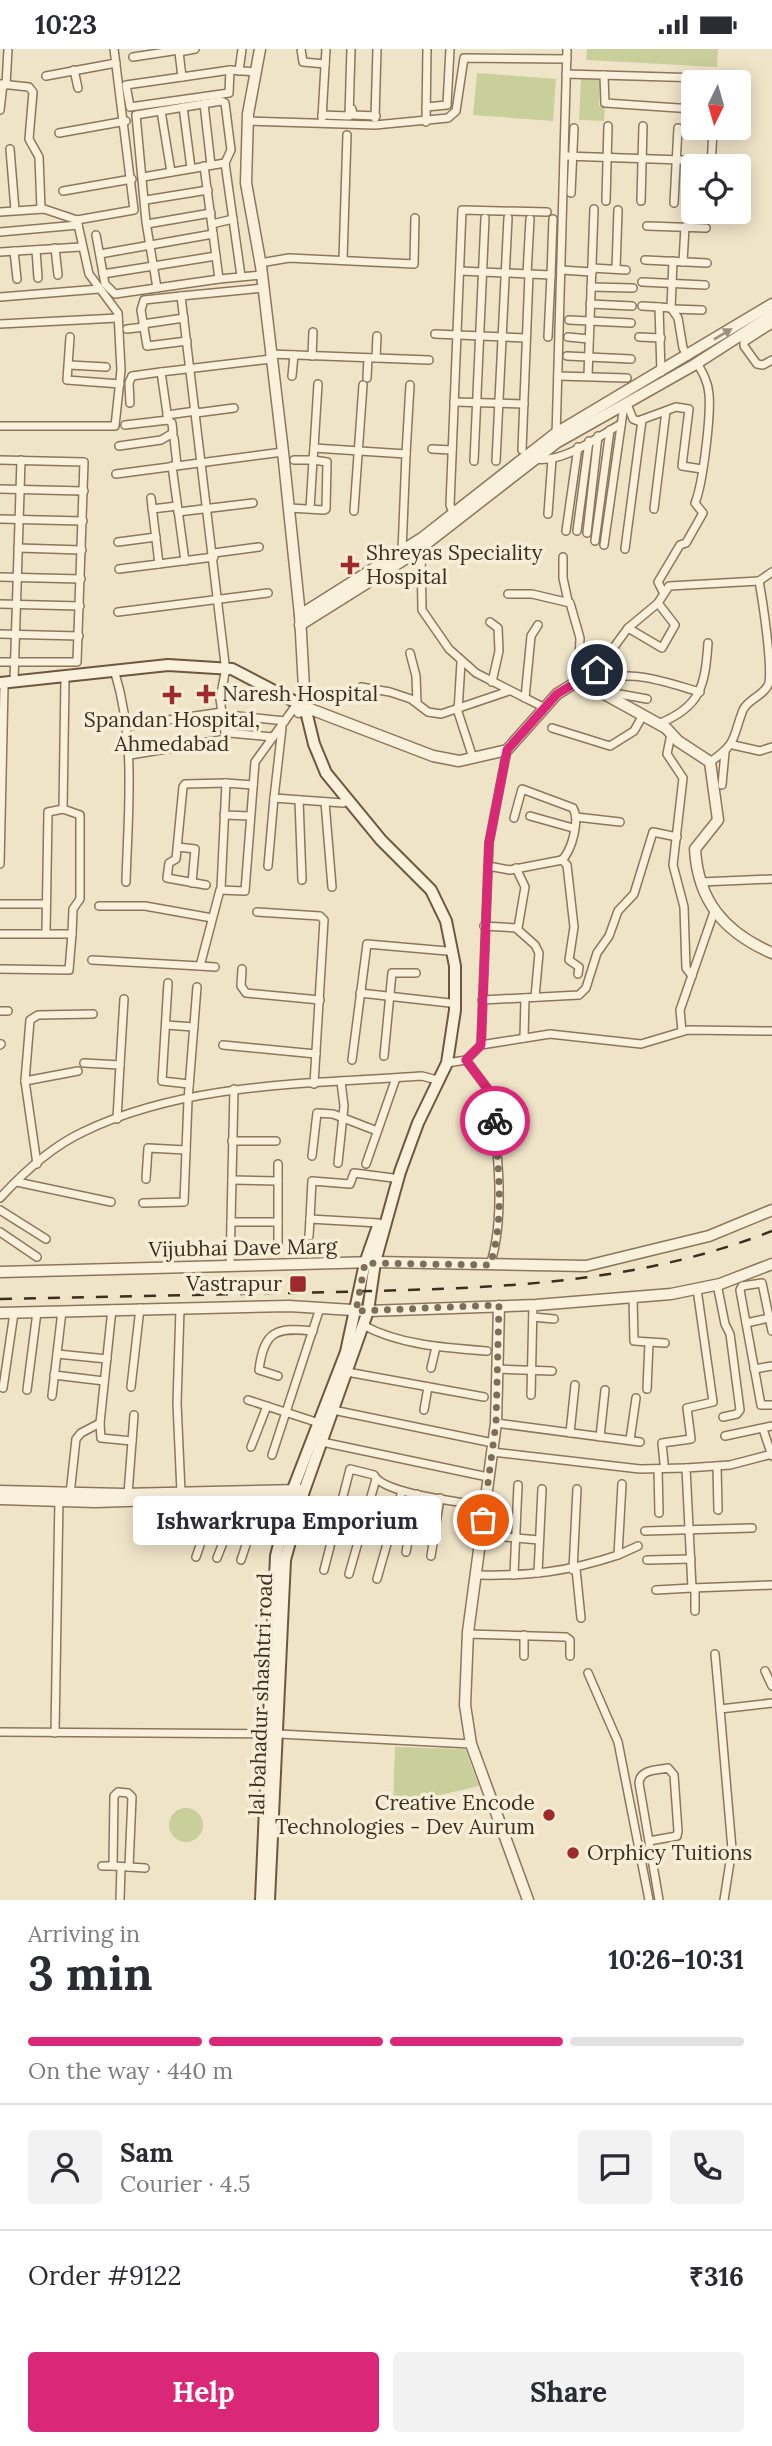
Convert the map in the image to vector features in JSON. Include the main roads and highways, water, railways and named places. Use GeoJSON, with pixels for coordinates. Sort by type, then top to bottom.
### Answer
{"type":"FeatureCollection","features":[{"type":"Feature","properties":{"kind":"main road"},"geometry":{"type":"LineString","coordinates":[[3,685],[168,665],[226,672],[263,688],[299,709],[326,773],[381,841],[431,890],[446,921],[455,965],[454,1010],[447,1063],[435,1079],[413,1121],[393,1178],[370,1263],[368,1311],[322,1442],[298,1494]]}},
{"type":"Feature","properties":{"kind":"main road"},"geometry":{"type":"LineString","coordinates":[[3,685],[115,673],[168,670],[226,672]]}},
{"type":"Feature","properties":{"kind":"main road"},"geometry":{"type":"LineString","coordinates":[[298,1494],[319,1423],[346,1352],[370,1263],[400,1172],[443,1061],[450,1003],[447,951],[441,923],[427,893],[343,803],[322,775],[299,709]]}},
{"type":"Feature","properties":{"kind":"main road","name":"lal bahadur shashtri road"},"geometry":{"type":"LineString","coordinates":[[269,1900],[274,1734],[285,1560],[298,1494]]}},
{"type":"Feature","properties":{"kind":"main road"},"geometry":{"type":"LineString","coordinates":[[261,1900],[274,1734]]}},
{"type":"Feature","properties":{"kind":"railway"},"geometry":{"type":"LineString","coordinates":[[0,1299],[390,1291],[501,1286],[611,1274],[665,1264],[719,1250],[772,1231]]}},
{"type":"Feature","properties":{"kind":"place","name":"Shreyas Speciality Hospital"},"geometry":{"type":"Point","coordinates":[350,565]}},
{"type":"Feature","properties":{"kind":"place","name":"Naresh Hospital"},"geometry":{"type":"Point","coordinates":[206,694]}},
{"type":"Feature","properties":{"kind":"place","name":"Spandan Hospital, Ahmedabad"},"geometry":{"type":"Point","coordinates":[172,695]}},
{"type":"Feature","properties":{"kind":"place","name":"Vastrapur"},"geometry":{"type":"Point","coordinates":[298,1284]}},
{"type":"Feature","properties":{"kind":"place","name":"Ishwarkrupa Emporium"},"geometry":{"type":"Point","coordinates":[483,1520]}},
{"type":"Feature","properties":{"kind":"place","name":"Creative Encode Technologies - Dev Aurum"},"geometry":{"type":"Point","coordinates":[549,1815]}},
{"type":"Feature","properties":{"kind":"place","name":"Orphicy Tuitions"},"geometry":{"type":"Point","coordinates":[573,1853]}}]}
